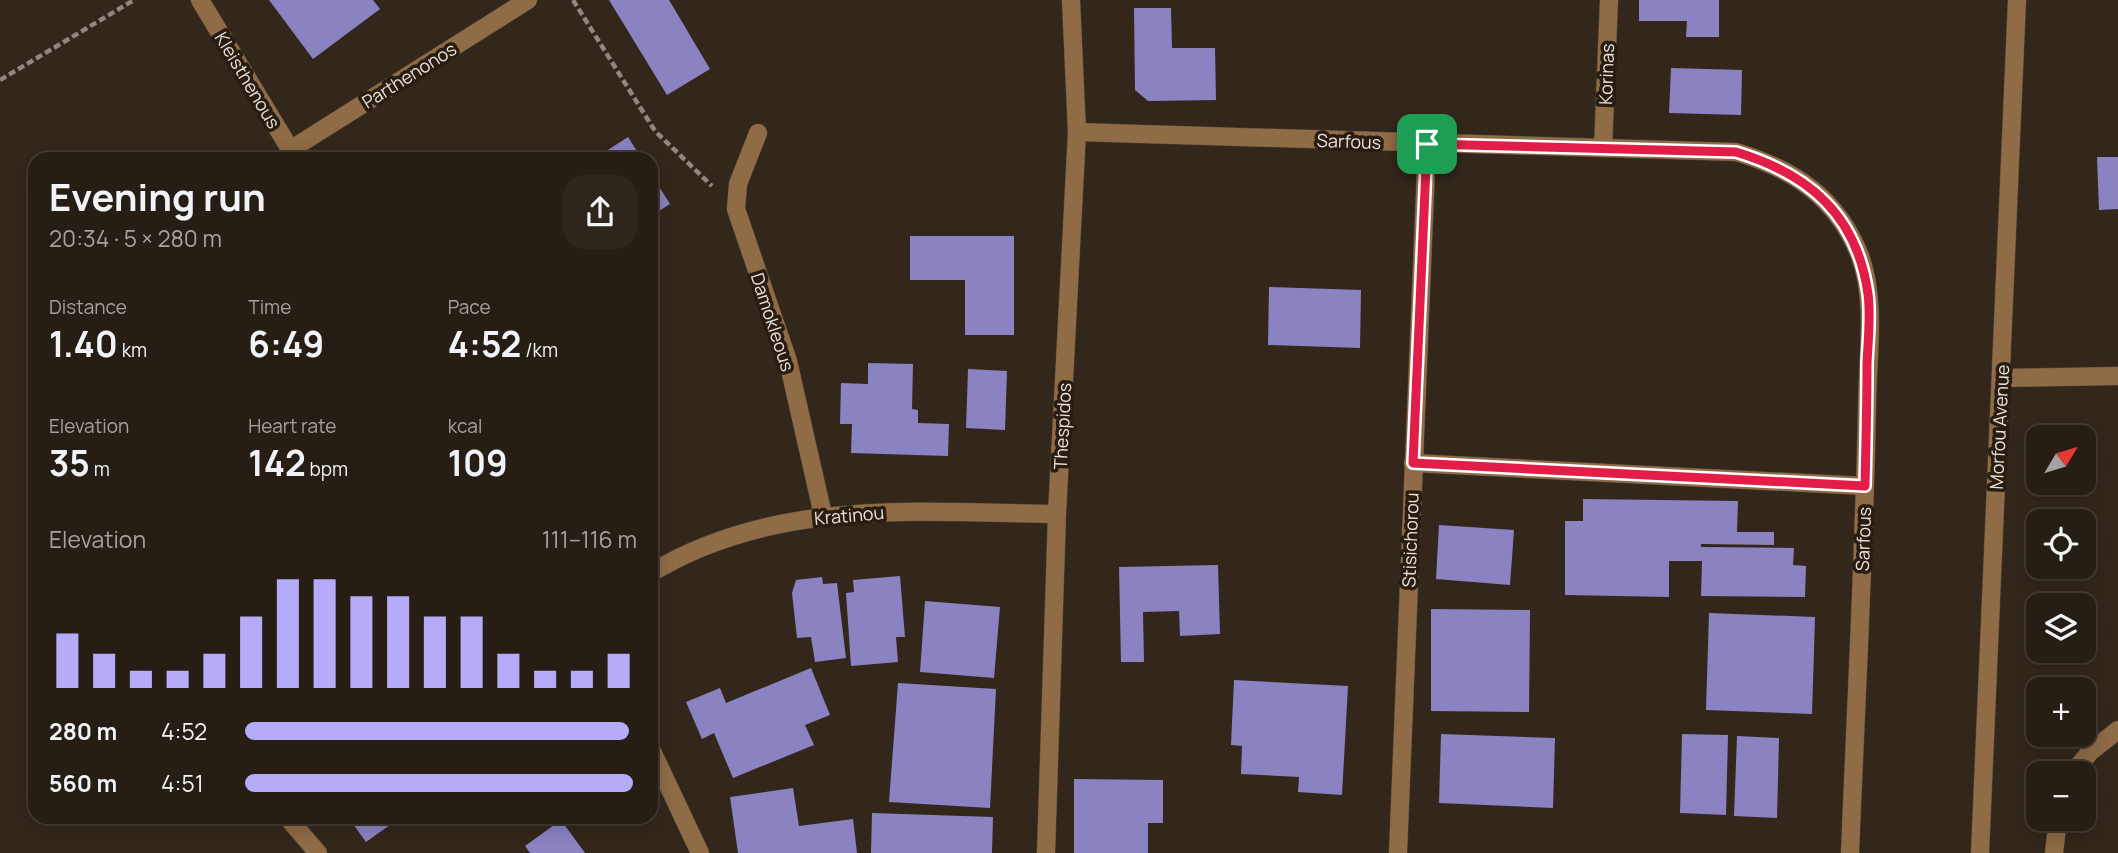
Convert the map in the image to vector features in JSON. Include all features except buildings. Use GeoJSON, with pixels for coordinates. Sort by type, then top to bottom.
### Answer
{"type":"FeatureCollection","features":[{"type":"Feature","properties":{"kind":"street","name":"Kleisthenous"},"geometry":{"type":"LineString","coordinates":[[200,0],[292,152]]}},
{"type":"Feature","properties":{"kind":"street","name":"Parthenonos"},"geometry":{"type":"LineString","coordinates":[[296,152],[528,0]]}},
{"type":"Feature","properties":{"kind":"street","name":"Thespidos"},"geometry":{"type":"LineString","coordinates":[[1045,853],[1057,514],[1077,132],[1072,0]]}},
{"type":"Feature","properties":{"kind":"street","name":"Korinas"},"geometry":{"type":"LineString","coordinates":[[1603,148],[1609,0]]}},
{"type":"Feature","properties":{"kind":"street","name":"Morfou Avenue"},"geometry":{"type":"LineString","coordinates":[[1980,853],[2017,0]]}},
{"type":"Feature","properties":{"kind":"street","name":"Sarfous"},"geometry":{"type":"LineString","coordinates":[[1077,132],[1736,152],[1773,163],[1808,184],[1838,215],[1860,257],[1868,296],[1865,486],[1850,853]]}},
{"type":"Feature","properties":{"kind":"street","name":"Damokleous"},"geometry":{"type":"LineString","coordinates":[[758,133],[738,184],[736,209],[788,361],[823,515]]}},
{"type":"Feature","properties":{"kind":"street","name":"Stisichorou"},"geometry":{"type":"LineString","coordinates":[[1398,853],[1427,144]]}},
{"type":"Feature","properties":{"kind":"street"},"geometry":{"type":"LineString","coordinates":[[2001,378],[2118,376]]}},
{"type":"Feature","properties":{"kind":"street"},"geometry":{"type":"LineString","coordinates":[[1413,463],[1865,486]]}},
{"type":"Feature","properties":{"kind":"street","name":"Kratinou"},"geometry":{"type":"LineString","coordinates":[[658,570],[728,536],[823,515],[888,512],[1057,514]]}},
{"type":"Feature","properties":{"kind":"street"},"geometry":{"type":"LineString","coordinates":[[2083,761],[2118,730]]}},
{"type":"Feature","properties":{"kind":"street"},"geometry":{"type":"LineString","coordinates":[[658,764],[700,853]]}},
{"type":"Feature","properties":{"kind":"street"},"geometry":{"type":"LineString","coordinates":[[293,824],[318,853]]}},
{"type":"Feature","properties":{"kind":"street"},"geometry":{"type":"LineString","coordinates":[[2054,853],[2057,831]]}},
{"type":"Feature","properties":{"kind":"path"},"geometry":{"type":"LineString","coordinates":[[0,80],[134,0]]}},
{"type":"Feature","properties":{"kind":"path"},"geometry":{"type":"LineString","coordinates":[[573,0],[655,131],[736,209]]}},
{"type":"Feature","properties":{"kind":"route"},"geometry":{"type":"LineString","coordinates":[[1427,144],[1736,152],[1773,163],[1808,184],[1838,215],[1860,257],[1868,296],[1865,486],[1413,463],[1427,144]]}}]}
